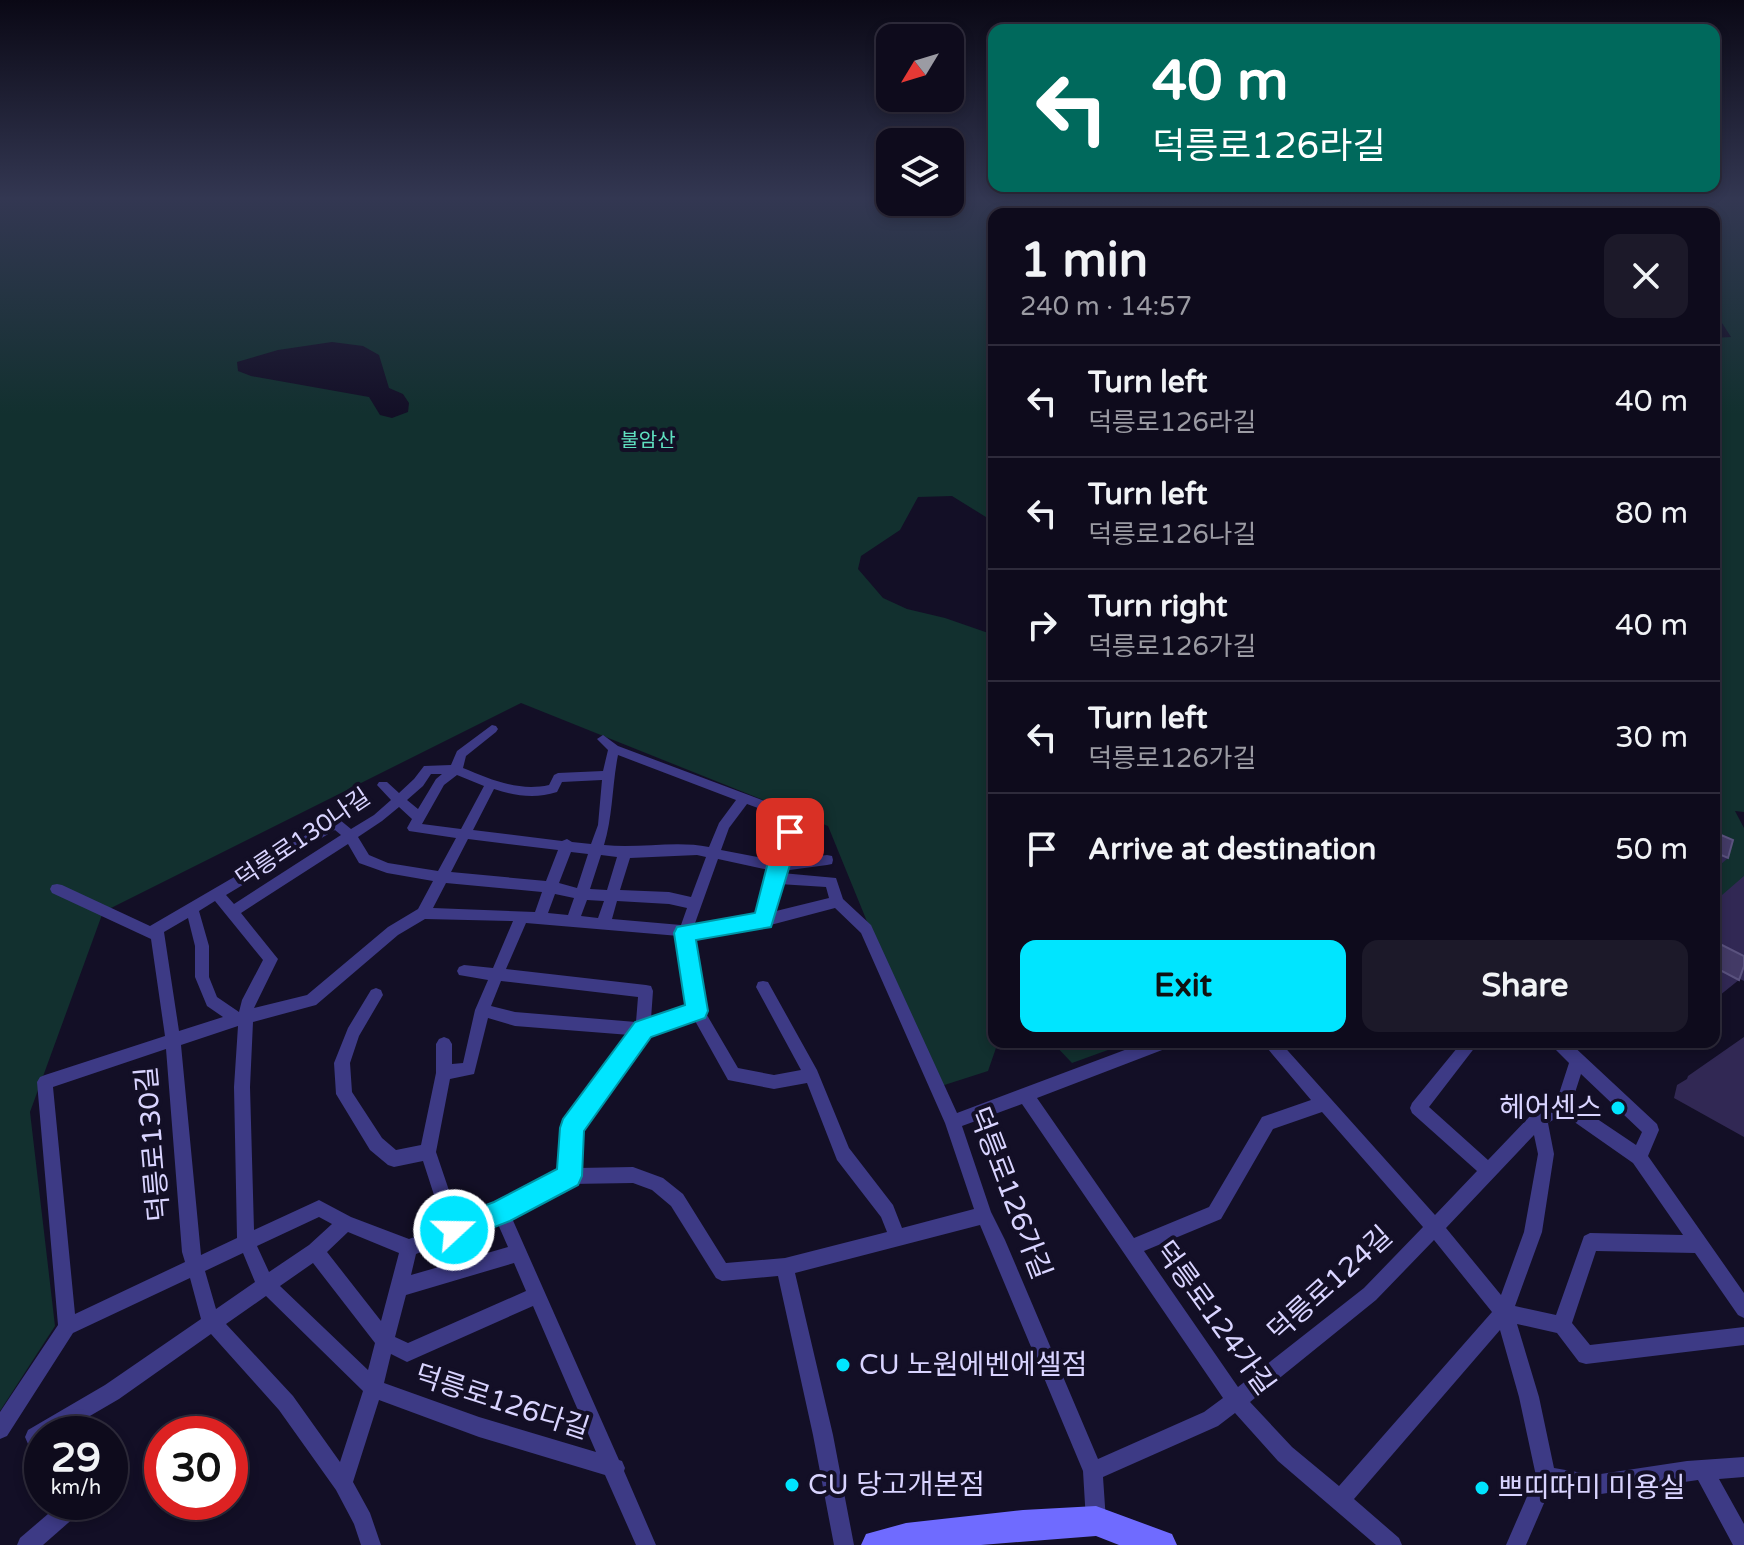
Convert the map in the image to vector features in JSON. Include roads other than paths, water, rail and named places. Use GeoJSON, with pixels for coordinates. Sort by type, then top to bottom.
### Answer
{"type":"FeatureCollection","features":[{"type":"Feature","properties":{"kind":"main road"},"geometry":{"type":"LineString","coordinates":[[877,1545],[1023,1525],[1096,1521],[1161,1545]]}},
{"type":"Feature","properties":{"kind":"street"},"geometry":{"type":"LineString","coordinates":[[492,729],[461,754],[456,770],[440,782],[413,828],[625,853],[603,925]]}},
{"type":"Feature","properties":{"kind":"street"},"geometry":{"type":"LineString","coordinates":[[603,739],[614,749],[798,818],[775,872],[763,921]]}},
{"type":"Feature","properties":{"kind":"street"},"geometry":{"type":"LineString","coordinates":[[573,921],[604,825],[608,775],[614,749]]}},
{"type":"Feature","properties":{"kind":"street","name":"덕릉로130나길"},"geometry":{"type":"LineString","coordinates":[[232,912],[378,818],[396,799],[423,781],[428,769],[456,770]]}},
{"type":"Feature","properties":{"kind":"street"},"geometry":{"type":"LineString","coordinates":[[456,770],[490,785],[541,793],[553,789],[558,778],[608,775]]}},
{"type":"Feature","properties":{"kind":"street","name":"덕릉로130나길"},"geometry":{"type":"LineString","coordinates":[[383,785],[396,799]]}},
{"type":"Feature","properties":{"kind":"street"},"geometry":{"type":"LineString","coordinates":[[490,785],[423,913],[539,918],[685,933],[763,921],[837,902]]}},
{"type":"Feature","properties":{"kind":"street"},"geometry":{"type":"LineString","coordinates":[[745,797],[723,826],[685,933],[697,1011],[733,1075],[774,1082],[812,1075]]}},
{"type":"Feature","properties":{"kind":"street"},"geometry":{"type":"LineString","coordinates":[[396,799],[419,818]]}},
{"type":"Feature","properties":{"kind":"street","name":"덕릉로130나길"},"geometry":{"type":"LineString","coordinates":[[157,931],[336,823],[349,835]]}},
{"type":"Feature","properties":{"kind":"street"},"geometry":{"type":"LineString","coordinates":[[349,835],[364,859],[387,868],[443,877],[550,887],[581,894],[669,898],[696,904]]}},
{"type":"Feature","properties":{"kind":"street"},"geometry":{"type":"LineString","coordinates":[[539,918],[567,844]]}},
{"type":"Feature","properties":{"kind":"street","name":"덕릉로126가길"},"geometry":{"type":"LineString","coordinates":[[625,853],[680,851],[712,854],[747,860],[775,872],[831,882],[837,902],[866,929],[953,1122],[984,1215],[1093,1471],[1096,1521]]}},
{"type":"Feature","properties":{"kind":"street","name":"덕릉로126가길"},"geometry":{"type":"LineString","coordinates":[[775,872],[827,860]]}},
{"type":"Feature","properties":{"kind":"street"},"geometry":{"type":"LineString","coordinates":[[57,889],[151,933],[157,931],[173,1041],[45,1082],[67,1327]]}},
{"type":"Feature","properties":{"kind":"street","name":"덕릉로130나길"},"geometry":{"type":"LineString","coordinates":[[218,895],[271,959],[241,1019]]}},
{"type":"Feature","properties":{"kind":"street"},"geometry":{"type":"LineString","coordinates":[[192,909],[202,946],[202,977],[212,1001],[241,1019],[241,1143],[246,1241],[265,1283],[373,1388]]}},
{"type":"Feature","properties":{"kind":"street","name":"덕릉로130길"},"geometry":{"type":"LineString","coordinates":[[371,1545],[363,1520],[343,1483],[286,1403],[211,1321],[194,1269],[173,1041],[311,1000],[393,931],[423,913]]}},
{"type":"Feature","properties":{"kind":"street"},"geometry":{"type":"LineString","coordinates":[[444,1073],[469,1069],[482,1010],[521,918]]}},
{"type":"Feature","properties":{"kind":"street"},"geometry":{"type":"LineString","coordinates":[[464,971],[646,991],[643,1029],[572,1128],[569,1176]]}},
{"type":"Feature","properties":{"kind":"street"},"geometry":{"type":"LineString","coordinates":[[763,987],[812,1075],[843,1154],[887,1211],[898,1239]]}},
{"type":"Feature","properties":{"kind":"street"},"geometry":{"type":"LineString","coordinates":[[376,995],[353,1033],[342,1063],[344,1094],[376,1144],[394,1159],[428,1152]]}},
{"type":"Feature","properties":{"kind":"street"},"geometry":{"type":"LineString","coordinates":[[482,1010],[515,1019],[643,1029],[697,1011]]}},
{"type":"Feature","properties":{"kind":"street"},"geometry":{"type":"LineString","coordinates":[[444,1044],[444,1073],[428,1152],[454,1230]]}},
{"type":"Feature","properties":{"kind":"street"},"geometry":{"type":"LineString","coordinates":[[953,1122],[1150,1048]]}},
{"type":"Feature","properties":{"kind":"street"},"geometry":{"type":"LineString","coordinates":[[1275,1048],[1433,1226],[1504,1312],[1529,1397],[1546,1476],[1516,1545]]}},
{"type":"Feature","properties":{"kind":"street"},"geometry":{"type":"LineString","coordinates":[[1466,1048],[1418,1108],[1489,1171]]}},
{"type":"Feature","properties":{"kind":"street"},"geometry":{"type":"LineString","coordinates":[[1565,1048],[1651,1130],[1639,1157]]}},
{"type":"Feature","properties":{"kind":"street"},"geometry":{"type":"LineString","coordinates":[[1578,1059],[1563,1105],[1639,1157],[1744,1309]]}},
{"type":"Feature","properties":{"kind":"street","name":"덕릉로124가길"},"geometry":{"type":"LineString","coordinates":[[1026,1096],[1236,1400],[1285,1454],[1392,1545]]}},
{"type":"Feature","properties":{"kind":"street"},"geometry":{"type":"LineString","coordinates":[[1131,1248],[1215,1213],[1268,1123],[1325,1103]]}},
{"type":"Feature","properties":{"kind":"street","name":"덕릉로124길"},"geometry":{"type":"LineString","coordinates":[[1093,1471],[1211,1419],[1236,1400],[1370,1294],[1539,1119],[1563,1105]]}},
{"type":"Feature","properties":{"kind":"street"},"geometry":{"type":"LineString","coordinates":[[1340,1500],[1504,1312],[1533,1232],[1546,1154],[1539,1119]]}},
{"type":"Feature","properties":{"kind":"street"},"geometry":{"type":"LineString","coordinates":[[0,1429],[67,1327],[319,1208],[346,1223],[409,1248],[501,1212],[569,1176],[633,1175],[657,1184],[677,1200],[722,1272],[785,1267],[984,1215]]}},
{"type":"Feature","properties":{"kind":"street","name":"덕릉로126다길"},"geometry":{"type":"LineString","coordinates":[[501,1212],[646,1545]]}},
{"type":"Feature","properties":{"kind":"street"},"geometry":{"type":"LineString","coordinates":[[71,1416],[112,1392],[315,1251],[346,1223]]}},
{"type":"Feature","properties":{"kind":"street"},"geometry":{"type":"LineString","coordinates":[[1562,1325],[1590,1242],[1698,1244]]}},
{"type":"Feature","properties":{"kind":"street"},"geometry":{"type":"LineString","coordinates":[[343,1483],[373,1388],[409,1248]]}},
{"type":"Feature","properties":{"kind":"street"},"geometry":{"type":"LineString","coordinates":[[315,1251],[385,1341]]}},
{"type":"Feature","properties":{"kind":"street"},"geometry":{"type":"LineString","coordinates":[[398,1288],[517,1253]]}},
{"type":"Feature","properties":{"kind":"street"},"geometry":{"type":"LineString","coordinates":[[785,1267],[844,1545]]}},
{"type":"Feature","properties":{"kind":"street","name":"덕릉로126다길"},"geometry":{"type":"LineString","coordinates":[[385,1341],[407,1353],[537,1295]]}},
{"type":"Feature","properties":{"kind":"street"},"geometry":{"type":"LineString","coordinates":[[1504,1312],[1562,1325],[1586,1355],[1744,1336]]}},
{"type":"Feature","properties":{"kind":"street","name":"덕릉로126다길"},"geometry":{"type":"LineString","coordinates":[[373,1388],[479,1427],[615,1468]]}},
{"type":"Feature","properties":{"kind":"street"},"geometry":{"type":"LineString","coordinates":[[1546,1476],[1594,1485],[1744,1467]]}},
{"type":"Feature","properties":{"kind":"street"},"geometry":{"type":"LineString","coordinates":[[1703,1470],[1744,1545]]}},
{"type":"Feature","properties":{"kind":"street"},"geometry":{"type":"LineString","coordinates":[[27,1545],[56,1520]]}},
{"type":"Feature","properties":{"kind":"place","name":"헤어센스"},"geometry":{"type":"Point","coordinates":[1618,1108]}},
{"type":"Feature","properties":{"kind":"place","name":"CU 노원에벤에셀점"},"geometry":{"type":"Point","coordinates":[843,1365]}},
{"type":"Feature","properties":{"kind":"place","name":"CU 당고개본점"},"geometry":{"type":"Point","coordinates":[792,1485]}},
{"type":"Feature","properties":{"kind":"place","name":"쁘띠따미 미용실"},"geometry":{"type":"Point","coordinates":[1482,1488]}},
{"type":"Feature","properties":{"kind":"park label","name":"불암산"},"geometry":{"type":"Point","coordinates":[648,441]}}]}
